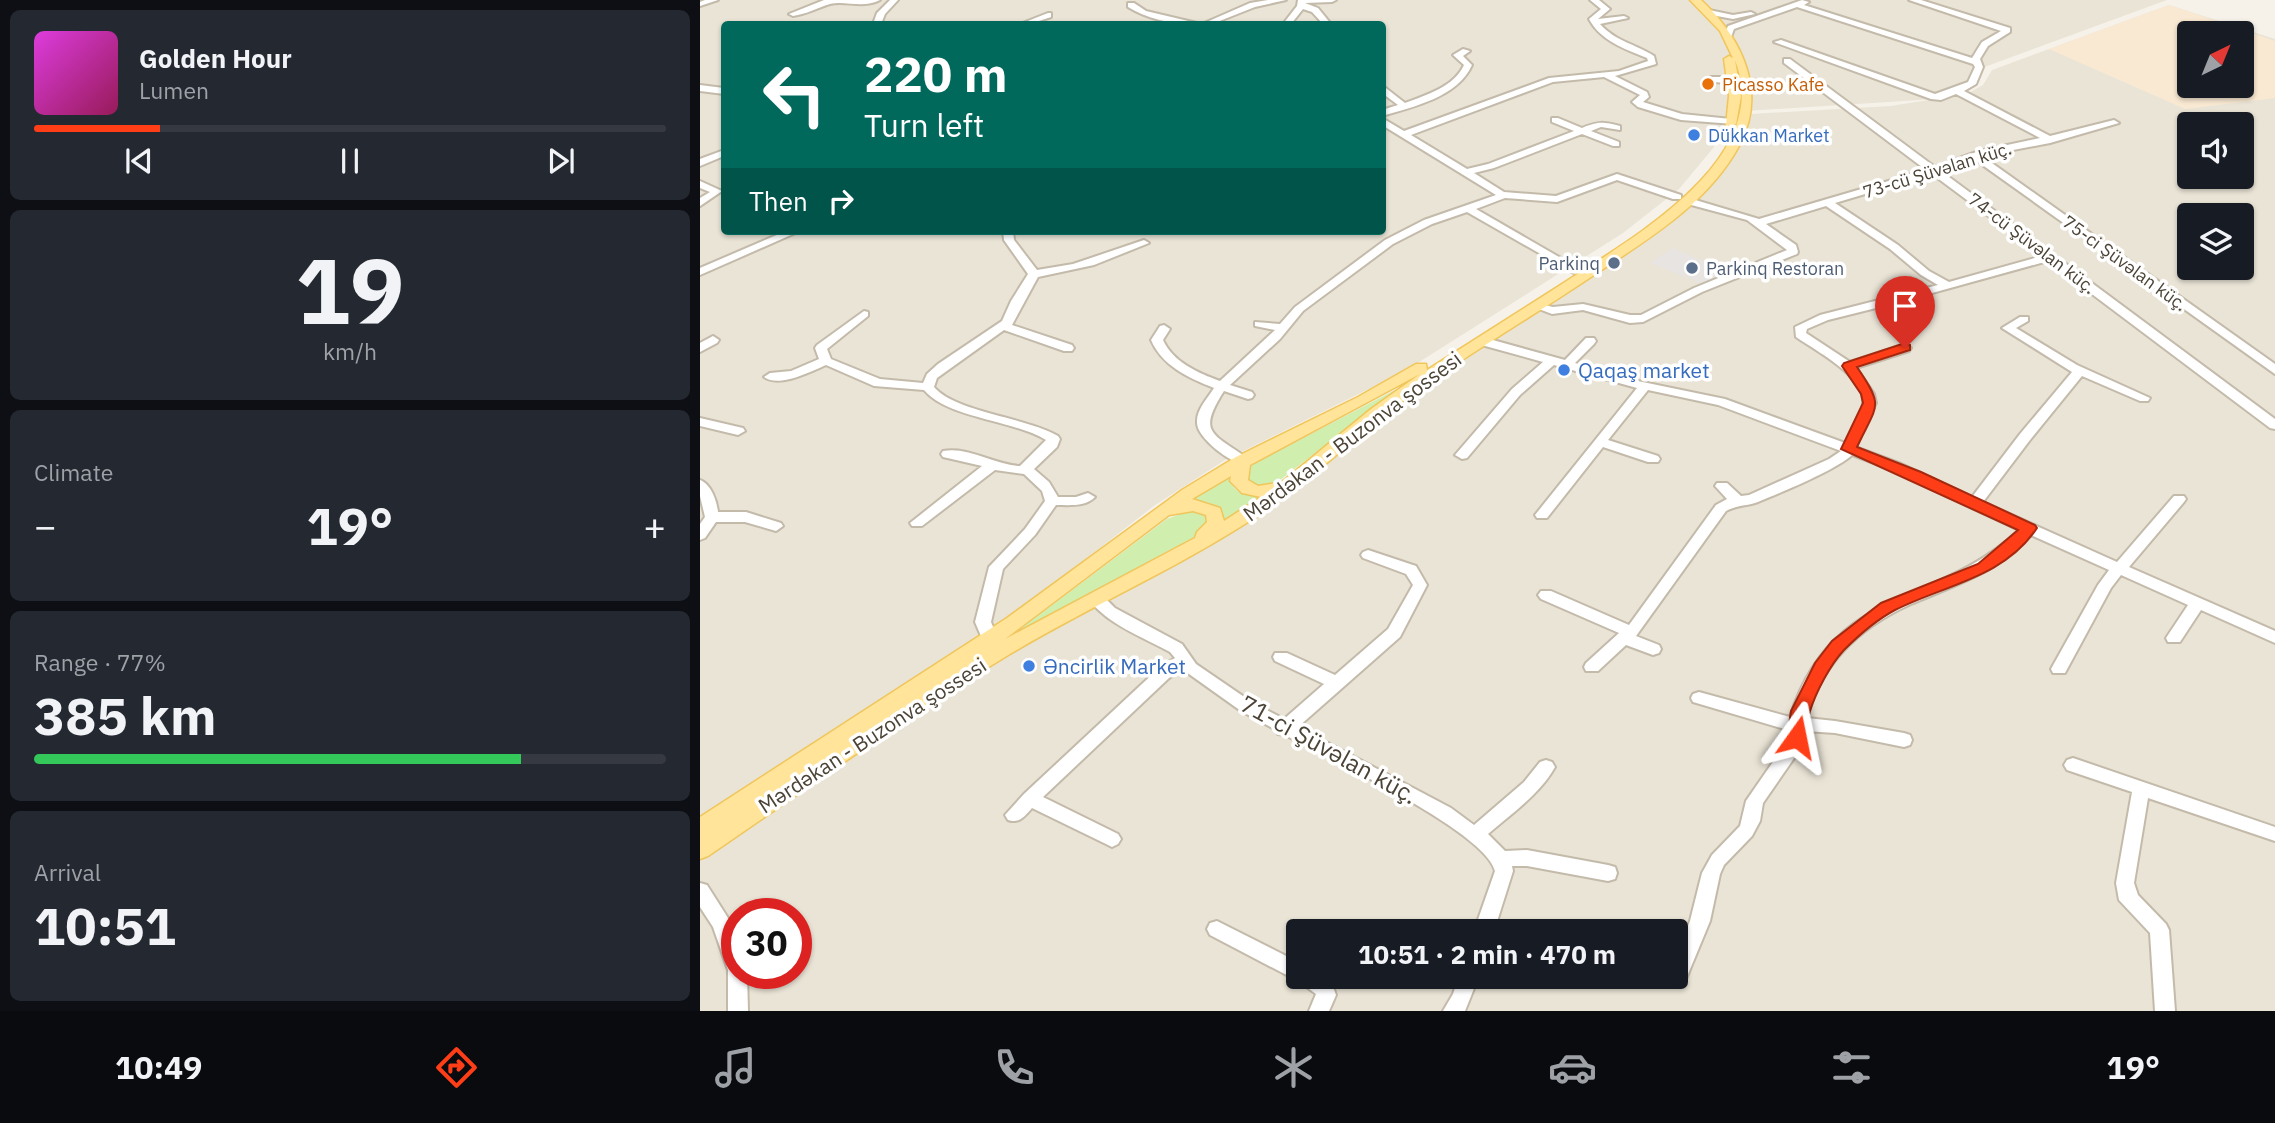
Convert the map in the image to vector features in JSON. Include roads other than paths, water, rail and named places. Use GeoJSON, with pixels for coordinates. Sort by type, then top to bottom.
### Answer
{"type":"FeatureCollection","features":[{"type":"Feature","properties":{"kind":"main road"},"geometry":{"type":"LineString","coordinates":[[700,829],[990,639],[1045,601],[1165,508],[1242,461],[1397,382],[1682,199],[1710,162],[1731,122],[1735,96],[1729,59],[1717,35],[1684,0]]}},
{"type":"Feature","properties":{"kind":"main road","name":"Mərdəkan - Buzonva şossesi"},"geometry":{"type":"LineString","coordinates":[[700,849],[996,653],[1243,517],[1308,472],[1403,393],[1641,237],[1721,164],[1738,135],[1745,116],[1746,79],[1742,60],[1728,35],[1695,0]]}},
{"type":"Feature","properties":{"kind":"main road"},"geometry":{"type":"LineString","coordinates":[[1242,461],[1239,481],[1253,491],[1271,491],[1308,472]]}},
{"type":"Feature","properties":{"kind":"main road"},"geometry":{"type":"LineString","coordinates":[[1128,536],[1173,509],[1185,505],[1197,504],[1214,512],[1216,524],[1209,533],[1163,563]]}},
{"type":"Feature","properties":{"kind":"street"},"geometry":{"type":"LineString","coordinates":[[700,4],[714,0]]}},
{"type":"Feature","properties":{"kind":"street"},"geometry":{"type":"LineString","coordinates":[[793,14],[805,12],[829,0],[850,3],[876,0]]}},
{"type":"Feature","properties":{"kind":"street"},"geometry":{"type":"LineString","coordinates":[[878,21],[881,13],[894,0]]}},
{"type":"Feature","properties":{"kind":"street"},"geometry":{"type":"LineString","coordinates":[[1213,21],[1253,5],[1282,0]]}},
{"type":"Feature","properties":{"kind":"street"},"geometry":{"type":"LineString","coordinates":[[1301,2],[1332,0]]}},
{"type":"Feature","properties":{"kind":"street"},"geometry":{"type":"LineString","coordinates":[[1594,0],[1606,9],[1594,18],[1594,22]]}},
{"type":"Feature","properties":{"kind":"street"},"geometry":{"type":"LineString","coordinates":[[1709,12],[1743,16],[1811,0]]}},
{"type":"Feature","properties":{"kind":"street"},"geometry":{"type":"LineString","coordinates":[[1778,42],[1934,97],[1958,91],[1973,82],[1979,67],[1977,62],[1981,48],[2007,30],[1913,0]]}},
{"type":"Feature","properties":{"kind":"street"},"geometry":{"type":"LineString","coordinates":[[1289,21],[1301,2]]}},
{"type":"Feature","properties":{"kind":"street"},"geometry":{"type":"LineString","coordinates":[[1301,2],[1315,10],[1324,21]]}},
{"type":"Feature","properties":{"kind":"street"},"geometry":{"type":"LineString","coordinates":[[1728,35],[1731,28],[1795,2],[1977,62]]}},
{"type":"Feature","properties":{"kind":"street"},"geometry":{"type":"LineString","coordinates":[[1131,5],[1143,13],[1182,21]]}},
{"type":"Feature","properties":{"kind":"street"},"geometry":{"type":"LineString","coordinates":[[1032,21],[1048,15]]}},
{"type":"Feature","properties":{"kind":"street"},"geometry":{"type":"LineString","coordinates":[[1594,22],[1624,18]]}},
{"type":"Feature","properties":{"kind":"street"},"geometry":{"type":"LineString","coordinates":[[1404,134],[1552,80],[1620,73],[1653,62],[1653,58],[1613,42],[1594,22]]}},
{"type":"Feature","properties":{"kind":"street"},"geometry":{"type":"LineString","coordinates":[[1646,55],[1653,51],[1650,44]]}},
{"type":"Feature","properties":{"kind":"street"},"geometry":{"type":"LineString","coordinates":[[1386,112],[1434,94],[1462,77],[1468,65],[1457,55],[1466,51]]}},
{"type":"Feature","properties":{"kind":"street","name":"74-cü Şüvəlan küç."},"geometry":{"type":"LineString","coordinates":[[1787,61],[2275,425]]}},
{"type":"Feature","properties":{"kind":"street"},"geometry":{"type":"LineString","coordinates":[[1604,74],[1644,94],[1645,97],[1637,102],[1641,105],[1681,117],[1731,122]]}},
{"type":"Feature","properties":{"kind":"street"},"geometry":{"type":"LineString","coordinates":[[1712,80],[1734,79]]}},
{"type":"Feature","properties":{"kind":"street"},"geometry":{"type":"LineString","coordinates":[[700,88],[721,91]]}},
{"type":"Feature","properties":{"kind":"street"},"geometry":{"type":"LineString","coordinates":[[1386,91],[1404,106]]}},
{"type":"Feature","properties":{"kind":"street"},"geometry":{"type":"LineString","coordinates":[[1958,91],[2050,139]]}},
{"type":"Feature","properties":{"kind":"street"},"geometry":{"type":"LineString","coordinates":[[1555,120],[1616,144]]}},
{"type":"Feature","properties":{"kind":"street"},"geometry":{"type":"LineString","coordinates":[[1386,123],[1469,171],[1502,195],[1558,198],[1617,177],[1760,222],[1792,247],[1793,252],[1698,290],[1643,318],[1630,319],[1583,307],[1552,311],[1537,306]]}},
{"type":"Feature","properties":{"kind":"street"},"geometry":{"type":"LineString","coordinates":[[1469,171],[1491,166],[1602,123],[1617,128]]}},
{"type":"Feature","properties":{"kind":"street","name":"73-cü Şüvəlan küç."},"geometry":{"type":"LineString","coordinates":[[1760,222],[1976,156],[2114,123]]}},
{"type":"Feature","properties":{"kind":"street"},"geometry":{"type":"LineString","coordinates":[[700,163],[721,154]]}},
{"type":"Feature","properties":{"kind":"street","name":"75-ci Şüvəlan küç."},"geometry":{"type":"LineString","coordinates":[[1976,156],[2275,370]]}},
{"type":"Feature","properties":{"kind":"street"},"geometry":{"type":"LineString","coordinates":[[700,184],[717,191],[700,203]]}},
{"type":"Feature","properties":{"kind":"street"},"geometry":{"type":"LineString","coordinates":[[1242,461],[1210,438],[1203,427],[1204,414],[1220,387],[1312,297],[1389,242],[1428,222],[1495,200],[1502,195]]}},
{"type":"Feature","properties":{"kind":"street"},"geometry":{"type":"LineString","coordinates":[[1827,202],[1947,285]]}},
{"type":"Feature","properties":{"kind":"street"},"geometry":{"type":"LineString","coordinates":[[1469,209],[1574,270]]}},
{"type":"Feature","properties":{"kind":"street"},"geometry":{"type":"LineString","coordinates":[[700,272],[786,235]]}},
{"type":"Feature","properties":{"kind":"street"},"geometry":{"type":"LineString","coordinates":[[1008,235],[1009,240],[1034,274]]}},
{"type":"Feature","properties":{"kind":"street"},"geometry":{"type":"LineString","coordinates":[[1034,274],[1058,272],[1098,261],[1144,243]]}},
{"type":"Feature","properties":{"kind":"street"},"geometry":{"type":"LineString","coordinates":[[1592,667],[1628,635],[1721,508],[1752,499],[1834,462],[1848,449],[1870,403],[1868,394],[1849,366],[1800,334],[1801,327],[1824,317],[1892,302],[2051,257]]}},
{"type":"Feature","properties":{"kind":"street"},"geometry":{"type":"LineString","coordinates":[[928,387],[931,377],[942,367],[1004,326],[1034,274]]}},
{"type":"Feature","properties":{"kind":"street"},"geometry":{"type":"LineString","coordinates":[[864,314],[821,348],[826,360],[878,383],[928,387]]}},
{"type":"Feature","properties":{"kind":"street"},"geometry":{"type":"LineString","coordinates":[[2024,319],[2008,328],[2080,371],[2144,398]]}},
{"type":"Feature","properties":{"kind":"street"},"geometry":{"type":"LineString","coordinates":[[1259,324],[1282,328]]}},
{"type":"Feature","properties":{"kind":"street"},"geometry":{"type":"LineString","coordinates":[[1004,326],[1068,348]]}},
{"type":"Feature","properties":{"kind":"street"},"geometry":{"type":"LineString","coordinates":[[1164,329],[1157,340],[1164,354],[1220,387],[1248,395]]}},
{"type":"Feature","properties":{"kind":"street"},"geometry":{"type":"LineString","coordinates":[[700,348],[713,340]]}},
{"type":"Feature","properties":{"kind":"street"},"geometry":{"type":"LineString","coordinates":[[1482,341],[1645,386],[1721,402],[1905,470],[2197,604],[2274,634]]}},
{"type":"Feature","properties":{"kind":"street"},"geometry":{"type":"LineString","coordinates":[[1567,365],[1590,341]]}},
{"type":"Feature","properties":{"kind":"street"},"geometry":{"type":"LineString","coordinates":[[1849,366],[1905,348]]}},
{"type":"Feature","properties":{"kind":"street"},"geometry":{"type":"LineString","coordinates":[[770,377],[793,374],[826,360]]}},
{"type":"Feature","properties":{"kind":"street"},"geometry":{"type":"LineString","coordinates":[[1462,455],[1517,392],[1551,361]]}},
{"type":"Feature","properties":{"kind":"street"},"geometry":{"type":"LineString","coordinates":[[1975,503],[2080,371]]}},
{"type":"Feature","properties":{"kind":"street"},"geometry":{"type":"LineString","coordinates":[[1542,515],[1578,466],[1602,442],[1645,386]]}},
{"type":"Feature","properties":{"kind":"street"},"geometry":{"type":"LineString","coordinates":[[928,387],[934,396],[950,404],[995,414],[1051,436],[1054,442],[1028,463],[1026,470]]}},
{"type":"Feature","properties":{"kind":"street"},"geometry":{"type":"LineString","coordinates":[[700,422],[738,431]]}},
{"type":"Feature","properties":{"kind":"street"},"geometry":{"type":"LineString","coordinates":[[1602,442],[1653,458]]}},
{"type":"Feature","properties":{"kind":"street"},"geometry":{"type":"LineString","coordinates":[[948,454],[964,456],[1008,470],[1026,470],[1048,486],[1052,501],[1030,533],[996,567],[983,622],[990,639]]}},
{"type":"Feature","properties":{"kind":"street"},"geometry":{"type":"LineString","coordinates":[[917,523],[993,465]]}},
{"type":"Feature","properties":{"kind":"street"},"geometry":{"type":"LineString","coordinates":[[700,484],[710,502],[712,517],[700,535]]}},
{"type":"Feature","properties":{"kind":"street"},"geometry":{"type":"LineString","coordinates":[[1722,486],[1738,501]]}},
{"type":"Feature","properties":{"kind":"street"},"geometry":{"type":"LineString","coordinates":[[1052,501],[1088,497]]}},
{"type":"Feature","properties":{"kind":"street"},"geometry":{"type":"LineString","coordinates":[[2059,669],[2089,612],[2117,568],[2179,499]]}},
{"type":"Feature","properties":{"kind":"street"},"geometry":{"type":"LineString","coordinates":[[712,517],[746,517],[776,526]]}},
{"type":"Feature","properties":{"kind":"street"},"geometry":{"type":"LineString","coordinates":[[1688,950],[1700,921],[1711,873],[1718,860],[1746,831],[1755,801],[1797,737],[1801,711],[1830,654],[1864,623],[1887,607],[1983,568],[2015,544],[2029,528]]}},
{"type":"Feature","properties":{"kind":"street"},"geometry":{"type":"LineString","coordinates":[[1284,729],[1394,633],[1420,585],[1411,570],[1368,555]]}},
{"type":"Feature","properties":{"kind":"street"},"geometry":{"type":"LineString","coordinates":[[1546,595],[1653,649]]}},
{"type":"Feature","properties":{"kind":"street","name":"71-ci Şüvəlan küç."},"geometry":{"type":"LineString","coordinates":[[1096,598],[1110,612],[1175,648],[1183,661],[1248,707],[1284,729],[1445,813],[1476,835],[1501,859]]}},
{"type":"Feature","properties":{"kind":"street"},"geometry":{"type":"LineString","coordinates":[[2174,638],[2197,604]]}},
{"type":"Feature","properties":{"kind":"street"},"geometry":{"type":"LineString","coordinates":[[1281,657],[1336,683]]}},
{"type":"Feature","properties":{"kind":"street"},"geometry":{"type":"LineString","coordinates":[[1014,815],[1163,674],[1183,661]]}},
{"type":"Feature","properties":{"kind":"street"},"geometry":{"type":"LineString","coordinates":[[1699,698],[1765,719],[1835,727],[1904,740]]}},
{"type":"Feature","properties":{"kind":"street"},"geometry":{"type":"LineString","coordinates":[[2073,765],[2275,834]]}},
{"type":"Feature","properties":{"kind":"street"},"geometry":{"type":"LineString","coordinates":[[1476,835],[1530,787],[1546,767]]}},
{"type":"Feature","properties":{"kind":"street"},"geometry":{"type":"LineString","coordinates":[[2141,788],[2125,883],[2126,894],[2159,930],[2165,1011]]}},
{"type":"Feature","properties":{"kind":"street"},"geometry":{"type":"LineString","coordinates":[[1030,799],[1112,839]]}},
{"type":"Feature","properties":{"kind":"street"},"geometry":{"type":"LineString","coordinates":[[1489,919],[1503,880],[1501,859],[1527,858],[1608,873]]}},
{"type":"Feature","properties":{"kind":"street"},"geometry":{"type":"LineString","coordinates":[[700,891],[721,923]]}},
{"type":"Feature","properties":{"kind":"street"},"geometry":{"type":"LineString","coordinates":[[1217,929],[1286,966]]}},
{"type":"Feature","properties":{"kind":"street"},"geometry":{"type":"LineString","coordinates":[[737,989],[738,1011]]}},
{"type":"Feature","properties":{"kind":"street"},"geometry":{"type":"LineString","coordinates":[[1319,1011],[1326,995],[1324,989]]}},
{"type":"Feature","properties":{"kind":"street"},"geometry":{"type":"LineString","coordinates":[[1453,1011],[1464,989]]}},
{"type":"Feature","properties":{"kind":"place","name":"Picasso Kafe"},"geometry":{"type":"Point","coordinates":[1708,84]}},
{"type":"Feature","properties":{"kind":"place","name":"Dükkan Market"},"geometry":{"type":"Point","coordinates":[1694,135]}},
{"type":"Feature","properties":{"kind":"place","name":"Parkinq"},"geometry":{"type":"Point","coordinates":[1614,263]}},
{"type":"Feature","properties":{"kind":"place","name":"Parkinq Restoran"},"geometry":{"type":"Point","coordinates":[1692,268]}},
{"type":"Feature","properties":{"kind":"place","name":"Qaqaş market"},"geometry":{"type":"Point","coordinates":[1564,370]}},
{"type":"Feature","properties":{"kind":"place","name":"Əncirlik Market"},"geometry":{"type":"Point","coordinates":[1029,666]}}]}
